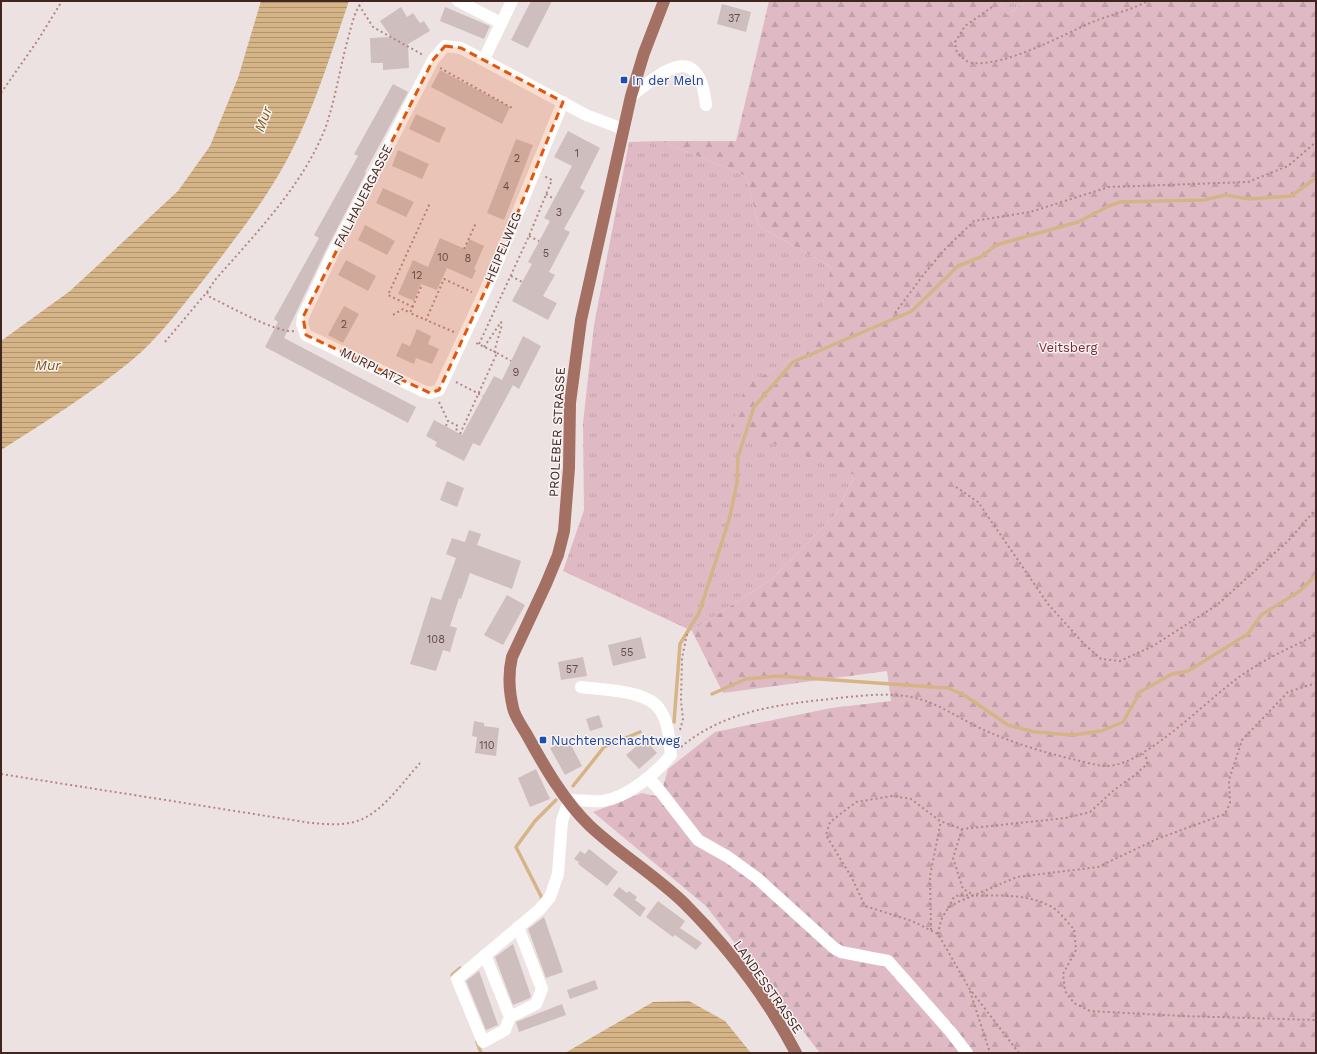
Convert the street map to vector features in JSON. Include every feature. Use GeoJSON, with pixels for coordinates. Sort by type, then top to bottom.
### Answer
{"type":"FeatureCollection","features":[{"type":"Feature","properties":{"kind":"main road","name":"PROLEBER STRASSE"},"geometry":{"type":"LineString","coordinates":[[590,826],[569,800],[534,747],[513,710],[510,695],[509,669],[517,645],[558,555],[564,531],[569,468],[570,403],[574,362],[588,282],[631,96],[644,53],[664,1]]}},
{"type":"Feature","properties":{"kind":"main road","name":"LANDESSTRASSE"},"geometry":{"type":"LineString","coordinates":[[590,826],[661,883],[705,926],[746,975],[771,1011],[796,1053]]}},
{"type":"Feature","properties":{"kind":"street"},"geometry":{"type":"LineString","coordinates":[[458,1],[501,23]]}},
{"type":"Feature","properties":{"kind":"street"},"geometry":{"type":"LineString","coordinates":[[484,59],[512,1]]}},
{"type":"Feature","properties":{"kind":"street"},"geometry":{"type":"LineString","coordinates":[[433,60],[444,46],[461,48],[586,115],[623,129]]}},
{"type":"Feature","properties":{"kind":"street","name":"FAILHAUERGASSE"},"geometry":{"type":"LineString","coordinates":[[304,332],[303,317],[333,253],[433,60]]}},
{"type":"Feature","properties":{"kind":"street"},"geometry":{"type":"LineString","coordinates":[[631,96],[671,68],[686,66],[697,74],[702,81],[706,105]]}},
{"type":"Feature","properties":{"kind":"street","name":"HEIPELWEG"},"geometry":{"type":"LineString","coordinates":[[436,392],[464,337],[482,296],[563,102]]}},
{"type":"Feature","properties":{"kind":"street","name":"MURPLATZ"},"geometry":{"type":"LineString","coordinates":[[304,332],[423,391],[436,392]]}},
{"type":"Feature","properties":{"kind":"street"},"geometry":{"type":"LineString","coordinates":[[518,927],[542,989],[536,1004],[510,1018],[505,1030],[483,1042],[457,979],[518,927],[539,910],[550,897],[558,874],[562,821],[569,800],[602,801],[613,798],[648,778],[671,755],[665,722],[661,710],[653,702],[641,696],[581,687]]}},
{"type":"Feature","properties":{"kind":"street"},"geometry":{"type":"LineString","coordinates":[[648,778],[657,787],[698,840],[728,857],[756,878],[834,948],[841,952],[888,961],[950,1031],[967,1053]]}},
{"type":"Feature","properties":{"kind":"street"},"geometry":{"type":"LineString","coordinates":[[485,955],[510,1018]]}},
{"type":"Feature","properties":{"kind":"path"},"geometry":{"type":"LineString","coordinates":[[1,93],[38,40],[62,1]]}},
{"type":"Feature","properties":{"kind":"path"},"geometry":{"type":"LineString","coordinates":[[165,342],[207,292],[215,280],[278,207],[316,148],[333,105],[344,54],[359,5],[362,1]]}},
{"type":"Feature","properties":{"kind":"path"},"geometry":{"type":"LineString","coordinates":[[992,7],[965,26],[955,42],[957,54],[970,63],[988,62],[1022,54],[1092,22],[1136,7],[1148,1]]}},
{"type":"Feature","properties":{"kind":"path"},"geometry":{"type":"LineString","coordinates":[[359,5],[373,27],[433,60]]}},
{"type":"Feature","properties":{"kind":"path"},"geometry":{"type":"LineString","coordinates":[[445,71],[514,109]]}},
{"type":"Feature","properties":{"kind":"path"},"geometry":{"type":"LineString","coordinates":[[895,313],[924,274],[946,248],[974,221],[1030,212],[1109,187],[1248,182],[1288,166],[1316,142]]}},
{"type":"Feature","properties":{"kind":"path"},"geometry":{"type":"LineString","coordinates":[[479,344],[529,236],[552,180],[534,172]]}},
{"type":"Feature","properties":{"kind":"path"},"geometry":{"type":"LineString","coordinates":[[546,194],[554,199]]}},
{"type":"Feature","properties":{"kind":"path"},"geometry":{"type":"LineString","coordinates":[[413,307],[388,294],[430,203]]}},
{"type":"Feature","properties":{"kind":"path"},"geometry":{"type":"LineString","coordinates":[[464,249],[476,223]]}},
{"type":"Feature","properties":{"kind":"path"},"geometry":{"type":"LineString","coordinates":[[529,236],[539,241]]}},
{"type":"Feature","properties":{"kind":"path"},"geometry":{"type":"LineString","coordinates":[[510,276],[522,282]]}},
{"type":"Feature","properties":{"kind":"path"},"geometry":{"type":"LineString","coordinates":[[426,320],[444,279],[482,296]]}},
{"type":"Feature","properties":{"kind":"path"},"geometry":{"type":"LineString","coordinates":[[410,313],[421,287]]}},
{"type":"Feature","properties":{"kind":"path"},"geometry":{"type":"LineString","coordinates":[[207,292],[210,297],[271,325],[290,332],[304,332]]}},
{"type":"Feature","properties":{"kind":"path"},"geometry":{"type":"LineString","coordinates":[[393,315],[403,309],[464,337]]}},
{"type":"Feature","properties":{"kind":"path"},"geometry":{"type":"LineString","coordinates":[[494,352],[502,325],[500,322],[484,347],[511,361]]}},
{"type":"Feature","properties":{"kind":"path"},"geometry":{"type":"LineString","coordinates":[[460,434],[497,353]]}},
{"type":"Feature","properties":{"kind":"path"},"geometry":{"type":"LineString","coordinates":[[467,388],[483,396]]}},
{"type":"Feature","properties":{"kind":"path"},"geometry":{"type":"LineString","coordinates":[[436,392],[448,421],[458,426],[456,432]]}},
{"type":"Feature","properties":{"kind":"path"},"geometry":{"type":"LineString","coordinates":[[446,426],[448,421]]}},
{"type":"Feature","properties":{"kind":"path"},"geometry":{"type":"LineString","coordinates":[[956,487],[978,502],[1048,604],[1084,644],[1101,659],[1120,661],[1153,646],[1217,605],[1288,540],[1316,509]]}},
{"type":"Feature","properties":{"kind":"path"},"geometry":{"type":"LineString","coordinates":[[680,732],[683,719],[681,701],[682,658],[687,634]]}},
{"type":"Feature","properties":{"kind":"path"},"geometry":{"type":"LineString","coordinates":[[671,755],[686,743],[708,730],[732,718],[757,709],[787,704],[877,695],[906,695],[928,702],[986,731],[1062,757],[1106,766],[1122,764],[1143,754],[1250,670],[1316,635]]}},
{"type":"Feature","properties":{"kind":"path"},"geometry":{"type":"LineString","coordinates":[[948,908],[958,902],[1017,877],[1098,867],[1157,839],[1225,814],[1230,803],[1229,780],[1242,740],[1288,692],[1316,683]]}},
{"type":"Feature","properties":{"kind":"path"},"geometry":{"type":"LineString","coordinates":[[1019,1053],[969,988],[938,934],[912,921],[865,906],[852,878],[826,835],[830,822],[856,802],[892,796],[911,799],[941,821],[962,829],[1066,818],[1090,812],[1147,764],[1147,759],[1143,754]]}},
{"type":"Feature","properties":{"kind":"path"},"geometry":{"type":"LineString","coordinates":[[1,774],[311,823],[333,825],[358,821],[382,806],[420,763]]}},
{"type":"Feature","properties":{"kind":"path"},"geometry":{"type":"LineString","coordinates":[[931,930],[930,876],[941,821]]}},
{"type":"Feature","properties":{"kind":"path"},"geometry":{"type":"LineString","coordinates":[[962,829],[953,858],[963,889],[975,896]]}},
{"type":"Feature","properties":{"kind":"path"},"geometry":{"type":"LineString","coordinates":[[938,934],[941,920],[954,897],[959,895],[1012,895],[1032,899],[1053,907],[1074,929],[1076,950],[1063,974],[1065,990],[1074,1003],[1090,1011],[1182,1016],[1316,1020]]}},
{"type":"Feature","properties":{"kind":"path"},"geometry":{"type":"LineString","coordinates":[[969,988],[990,1053]]}},
{"type":"Feature","properties":{"kind":"highlighted area"},"geometry":{"type":"Polygon","coordinates":[[[445,46],[461,48],[563,102],[491,278],[439,390],[430,393],[306,335],[303,317],[433,60],[445,46]]]}},
{"type":"Feature","properties":{"kind":"green space","name":"Veitsberg"},"geometry":{"type":"Polygon","coordinates":[[[769,1],[1000,1],[1007,15],[1026,1],[1316,1],[1316,1053],[820,1053],[706,906],[593,812],[642,793],[660,797],[668,769],[715,732],[831,708],[891,701],[887,671],[723,693],[692,631],[772,579],[835,515],[855,475],[731,427],[746,385],[813,347],[831,267],[759,226],[746,176],[661,141],[736,141],[769,1]]]}},
{"type":"Feature","properties":{"kind":"green space"},"geometry":{"type":"Polygon","coordinates":[[[1000,1],[1026,1],[1007,15],[1000,1]]]}},
{"type":"Feature","properties":{"kind":"green space"},"geometry":{"type":"Polygon","coordinates":[[[661,141],[746,176],[759,226],[831,267],[814,347],[746,385],[855,475],[835,515],[772,579],[692,631],[563,571],[584,510],[583,423],[594,325],[629,142],[661,141]]]}},
{"type":"Feature","properties":{"kind":"water","name":"Mur"},"geometry":{"type":"Polygon","coordinates":[[[261,1],[349,1],[315,99],[280,172],[250,219],[228,249],[151,343],[100,385],[1,450],[1,341],[70,291],[178,191],[210,146],[238,78],[261,1]]]}},
{"type":"Feature","properties":{"kind":"water"},"geometry":{"type":"Polygon","coordinates":[[[689,1001],[725,1021],[751,1053],[565,1053],[653,1002],[689,1001]]]}},
{"type":"Feature","properties":{"kind":"building"},"geometry":{"type":"Polygon","coordinates":[[[531,1],[552,1],[528,48],[511,40],[531,1]]]}},
{"type":"Feature","properties":{"kind":"building"},"geometry":{"type":"Polygon","coordinates":[[[722,4],[751,12],[746,32],[717,24],[722,4]]]}},
{"type":"Feature","properties":{"kind":"building"},"geometry":{"type":"Polygon","coordinates":[[[401,7],[407,17],[413,13],[420,23],[424,21],[430,31],[408,44],[409,68],[383,70],[383,63],[371,63],[370,38],[391,37],[380,21],[401,7]]]}},
{"type":"Feature","properties":{"kind":"building"},"geometry":{"type":"Polygon","coordinates":[[[445,7],[490,26],[484,39],[440,21],[445,7]]]}},
{"type":"Feature","properties":{"kind":"building"},"geometry":{"type":"Polygon","coordinates":[[[440,70],[510,107],[502,124],[431,87],[440,70]]]}},
{"type":"Feature","properties":{"kind":"building"},"geometry":{"type":"Polygon","coordinates":[[[393,84],[408,92],[365,172],[366,173],[326,250],[284,338],[416,407],[408,423],[265,347],[278,322],[274,319],[319,238],[314,235],[358,156],[354,154],[393,84]]]}},
{"type":"Feature","properties":{"kind":"building"},"geometry":{"type":"Polygon","coordinates":[[[416,114],[446,128],[439,143],[409,129],[416,114]]]}},
{"type":"Feature","properties":{"kind":"building"},"geometry":{"type":"Polygon","coordinates":[[[568,131],[600,148],[580,188],[585,191],[564,229],[570,232],[549,272],[555,275],[543,296],[557,303],[548,320],[512,301],[532,264],[528,262],[550,221],[544,218],[572,166],[554,157],[568,131]]]}},
{"type":"Feature","properties":{"kind":"building"},"geometry":{"type":"Polygon","coordinates":[[[516,139],[533,145],[504,220],[487,213],[516,139]]]}},
{"type":"Feature","properties":{"kind":"building"},"geometry":{"type":"Polygon","coordinates":[[[398,150],[429,164],[422,179],[392,166],[398,150]]]}},
{"type":"Feature","properties":{"kind":"building"},"geometry":{"type":"Polygon","coordinates":[[[383,188],[414,202],[406,217],[376,203],[383,188]]]}},
{"type":"Feature","properties":{"kind":"building"},"geometry":{"type":"Polygon","coordinates":[[[365,225],[395,241],[387,255],[358,240],[365,225]]]}},
{"type":"Feature","properties":{"kind":"building"},"geometry":{"type":"Polygon","coordinates":[[[440,238],[465,249],[469,239],[484,246],[474,269],[476,270],[472,279],[447,268],[437,290],[421,284],[414,301],[398,294],[413,260],[428,267],[440,238]]]}},
{"type":"Feature","properties":{"kind":"building"},"geometry":{"type":"Polygon","coordinates":[[[346,260],[376,276],[368,291],[338,275],[346,260]]]}},
{"type":"Feature","properties":{"kind":"building"},"geometry":{"type":"Polygon","coordinates":[[[344,306],[359,314],[343,343],[328,335],[344,306]]]}},
{"type":"Feature","properties":{"kind":"building"},"geometry":{"type":"Polygon","coordinates":[[[417,329],[431,336],[428,344],[439,349],[432,364],[416,358],[414,364],[396,356],[402,343],[410,346],[417,329]]]}},
{"type":"Feature","properties":{"kind":"building"},"geometry":{"type":"Polygon","coordinates":[[[523,336],[541,346],[519,389],[513,385],[480,446],[473,443],[464,461],[435,446],[437,442],[426,436],[434,420],[462,435],[494,376],[502,380],[523,336]]]}},
{"type":"Feature","properties":{"kind":"building"},"geometry":{"type":"Polygon","coordinates":[[[447,481],[464,488],[457,507],[440,500],[447,481]]]}},
{"type":"Feature","properties":{"kind":"building"},"geometry":{"type":"Polygon","coordinates":[[[469,530],[481,534],[477,545],[521,561],[512,589],[470,573],[461,599],[459,598],[450,626],[457,628],[450,652],[443,650],[436,671],[410,664],[431,597],[441,600],[456,558],[446,554],[452,538],[465,542],[469,530]]]}},
{"type":"Feature","properties":{"kind":"building"},"geometry":{"type":"Polygon","coordinates":[[[507,595],[525,605],[503,645],[484,635],[507,595]]]}},
{"type":"Feature","properties":{"kind":"building"},"geometry":{"type":"Polygon","coordinates":[[[641,637],[646,658],[613,666],[608,645],[641,637]]]}},
{"type":"Feature","properties":{"kind":"building"},"geometry":{"type":"Polygon","coordinates":[[[583,657],[587,676],[561,680],[558,662],[583,657]]]}},
{"type":"Feature","properties":{"kind":"building"},"geometry":{"type":"Polygon","coordinates":[[[599,715],[603,727],[590,731],[586,719],[599,715]]]}},
{"type":"Feature","properties":{"kind":"building"},"geometry":{"type":"Polygon","coordinates":[[[474,721],[484,723],[484,726],[499,728],[496,756],[475,753],[477,737],[472,736],[474,721]]]}},
{"type":"Feature","properties":{"kind":"building"},"geometry":{"type":"Polygon","coordinates":[[[568,739],[582,766],[565,775],[550,748],[568,739]]]}},
{"type":"Feature","properties":{"kind":"building"},"geometry":{"type":"Polygon","coordinates":[[[645,739],[657,753],[639,769],[626,755],[645,739]]]}},
{"type":"Feature","properties":{"kind":"building"},"geometry":{"type":"Polygon","coordinates":[[[536,769],[550,799],[530,807],[518,778],[536,769]]]}},
{"type":"Feature","properties":{"kind":"building"},"geometry":{"type":"Polygon","coordinates":[[[589,849],[618,872],[607,886],[578,864],[579,862],[574,859],[580,851],[585,854],[589,849]]]}},
{"type":"Feature","properties":{"kind":"building"},"geometry":{"type":"Polygon","coordinates":[[[619,887],[627,893],[629,891],[637,897],[635,900],[646,908],[640,917],[613,895],[619,887]]]}},
{"type":"Feature","properties":{"kind":"building"},"geometry":{"type":"Polygon","coordinates":[[[658,901],[685,921],[680,928],[702,943],[696,950],[675,935],[673,937],[646,917],[658,901]]]}},
{"type":"Feature","properties":{"kind":"building"},"geometry":{"type":"Polygon","coordinates":[[[544,917],[563,972],[546,978],[528,929],[544,917]]]}},
{"type":"Feature","properties":{"kind":"building"},"geometry":{"type":"Polygon","coordinates":[[[513,944],[531,996],[530,998],[513,1005],[495,957],[513,944]]]}},
{"type":"Feature","properties":{"kind":"building"},"geometry":{"type":"Polygon","coordinates":[[[479,971],[498,1025],[486,1030],[466,981],[479,971]]]}},
{"type":"Feature","properties":{"kind":"building"},"geometry":{"type":"Polygon","coordinates":[[[595,980],[598,989],[570,999],[567,990],[595,980]]]}},
{"type":"Feature","properties":{"kind":"building"},"geometry":{"type":"Polygon","coordinates":[[[562,1004],[566,1015],[519,1032],[516,1022],[562,1004]]]}},
{"type":"Feature","properties":{"kind":"waterway"},"geometry":{"type":"LineString","coordinates":[[674,722],[680,644],[699,613],[729,520],[737,483],[738,457],[754,407],[793,362],[912,311],[958,266],[981,257],[996,245],[1078,222],[1120,202],[1204,200],[1225,195],[1249,199],[1291,196],[1316,178]]}},
{"type":"Feature","properties":{"kind":"waterway"},"geometry":{"type":"LineString","coordinates":[[712,694],[746,679],[777,676],[948,688],[964,695],[1008,725],[1035,732],[1072,735],[1101,731],[1123,722],[1140,692],[1172,674],[1188,671],[1248,634],[1261,615],[1300,591],[1316,575]]}},
{"type":"Feature","properties":{"kind":"waterway"},"geometry":{"type":"LineString","coordinates":[[573,786],[604,747],[640,732]]}},
{"type":"Feature","properties":{"kind":"waterway"},"geometry":{"type":"LineString","coordinates":[[541,900],[542,898],[516,847],[535,821],[556,800]]}},
{"type":"Feature","properties":{"kind":"waterway"},"geometry":{"type":"LineString","coordinates":[[454,980],[452,975],[460,968]]}},
{"type":"Feature","properties":{"kind":"waterway"},"geometry":{"type":"LineString","coordinates":[[477,1042],[481,1053]]}},
{"type":"Feature","properties":{"kind":"place","name":"In der Meln"},"geometry":{"type":"Point","coordinates":[624,80]}},
{"type":"Feature","properties":{"kind":"place","name":"Nuchtenschachtweg"},"geometry":{"type":"Point","coordinates":[543,740]}}]}
